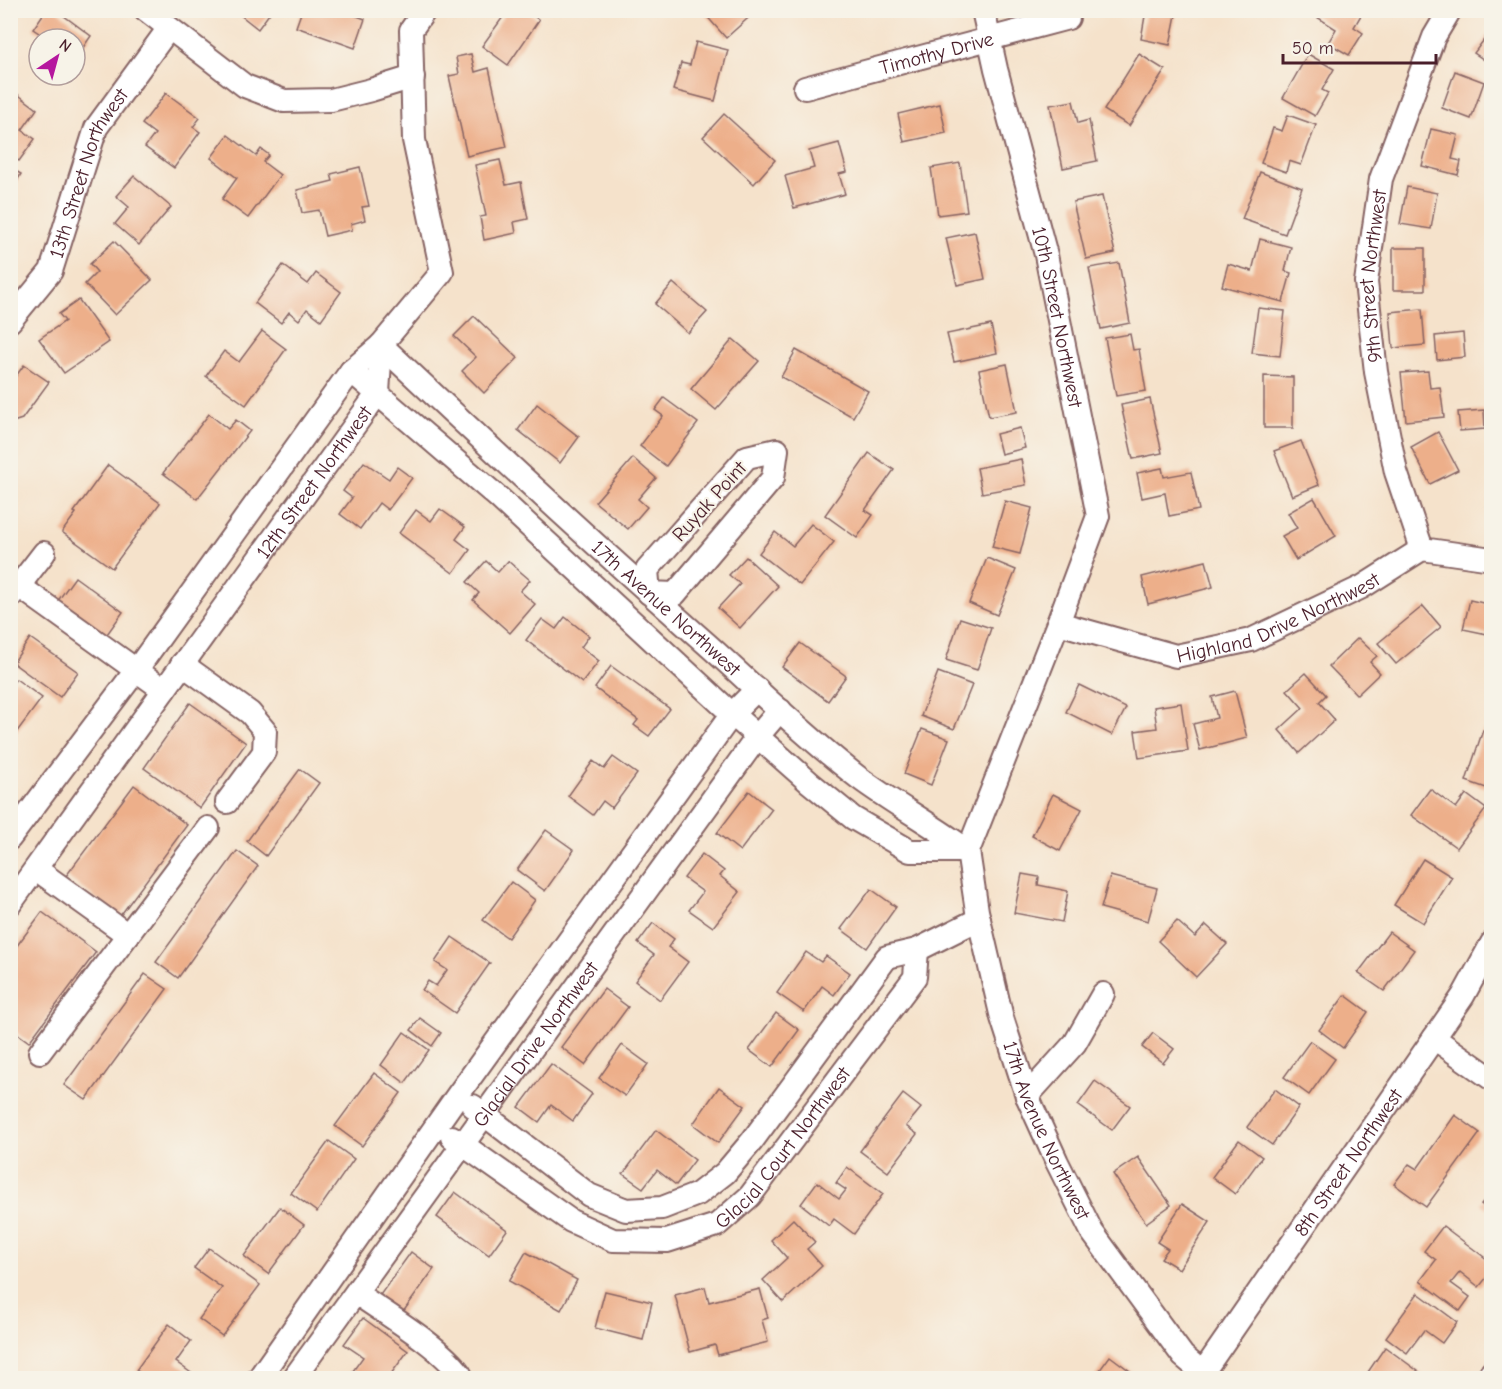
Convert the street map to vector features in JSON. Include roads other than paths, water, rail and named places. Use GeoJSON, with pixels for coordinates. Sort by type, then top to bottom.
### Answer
{"type":"FeatureCollection","features":[{"type":"Feature","properties":{"kind":"street"},"geometry":{"type":"LineString","coordinates":[[146,10],[245,86],[284,101],[331,100],[412,77]]}},
{"type":"Feature","properties":{"kind":"street"},"geometry":{"type":"LineString","coordinates":[[10,838],[136,669],[351,371],[381,345],[442,272],[414,140],[411,30],[425,10]]}},
{"type":"Feature","properties":{"kind":"street","name":"10th Street Northwest"},"geometry":{"type":"LineString","coordinates":[[983,10],[1046,255],[1098,516],[1058,623]]}},
{"type":"Feature","properties":{"kind":"street","name":"9th Street Northwest"},"geometry":{"type":"LineString","coordinates":[[1422,549],[1396,471],[1376,372],[1366,282],[1381,179],[1434,37],[1450,10]]}},
{"type":"Feature","properties":{"kind":"street","name":"Timothy Drive"},"geometry":{"type":"LineString","coordinates":[[805,88],[1068,18]]}},
{"type":"Feature","properties":{"kind":"street","name":"13th Street Northwest"},"geometry":{"type":"LineString","coordinates":[[10,321],[51,271],[96,128],[169,28]]}},
{"type":"Feature","properties":{"kind":"street","name":"12th Street Northwest"},"geometry":{"type":"LineString","coordinates":[[10,904],[378,393],[381,345]]}},
{"type":"Feature","properties":{"kind":"street","name":"17th Avenue Northwest"},"geometry":{"type":"LineString","coordinates":[[381,345],[523,479],[780,710],[857,776],[968,851],[979,919],[1002,1018],[1028,1096],[1092,1232],[1184,1356],[1201,1375]]}},
{"type":"Feature","properties":{"kind":"street"},"geometry":{"type":"LineString","coordinates":[[351,371],[499,498],[732,714],[809,782],[853,818],[910,851],[968,851],[1058,623]]}},
{"type":"Feature","properties":{"kind":"street","name":"Ruyak Point"},"geometry":{"type":"LineString","coordinates":[[777,450],[773,478],[675,594],[649,593],[647,570],[747,457],[777,450]]}},
{"type":"Feature","properties":{"kind":"street"},"geometry":{"type":"LineString","coordinates":[[499,498],[523,479]]}},
{"type":"Feature","properties":{"kind":"street"},"geometry":{"type":"LineString","coordinates":[[1422,549],[1491,559]]}},
{"type":"Feature","properties":{"kind":"street","name":"Highland Drive Northwest"},"geometry":{"type":"LineString","coordinates":[[1058,623],[1176,656],[1251,640],[1362,587],[1422,549]]}},
{"type":"Feature","properties":{"kind":"street"},"geometry":{"type":"LineString","coordinates":[[44,553],[15,591],[136,669],[164,690]]}},
{"type":"Feature","properties":{"kind":"street"},"geometry":{"type":"LineString","coordinates":[[628,616],[649,593]]}},
{"type":"Feature","properties":{"kind":"street"},"geometry":{"type":"LineString","coordinates":[[183,664],[250,713],[265,731],[264,752],[227,802]]}},
{"type":"Feature","properties":{"kind":"street"},"geometry":{"type":"LineString","coordinates":[[259,1378],[457,1095],[732,714],[757,689]]}},
{"type":"Feature","properties":{"kind":"street","name":"Glacial Drive Northwest"},"geometry":{"type":"LineString","coordinates":[[294,1378],[758,736],[780,710]]}},
{"type":"Feature","properties":{"kind":"street"},"geometry":{"type":"LineString","coordinates":[[40,1052],[208,828]]}},
{"type":"Feature","properties":{"kind":"street"},"geometry":{"type":"LineString","coordinates":[[36,869],[128,935]]}},
{"type":"Feature","properties":{"kind":"street"},"geometry":{"type":"LineString","coordinates":[[457,1095],[589,1195],[626,1210],[662,1208],[698,1194],[725,1173],[752,1141],[887,957],[917,950],[979,919]]}},
{"type":"Feature","properties":{"kind":"street","name":"8th Street Northwest"},"geometry":{"type":"LineString","coordinates":[[1201,1375],[1365,1141],[1463,996],[1491,942]]}},
{"type":"Feature","properties":{"kind":"street","name":"Glacial Court Northwest"},"geometry":{"type":"LineString","coordinates":[[435,1127],[571,1221],[613,1240],[667,1241],[717,1225],[750,1196],[915,977],[917,950]]}},
{"type":"Feature","properties":{"kind":"street"},"geometry":{"type":"LineString","coordinates":[[1028,1096],[1075,1043],[1103,994]]}},
{"type":"Feature","properties":{"kind":"street"},"geometry":{"type":"LineString","coordinates":[[1434,1038],[1491,1079]]}},
{"type":"Feature","properties":{"kind":"street"},"geometry":{"type":"LineString","coordinates":[[356,1293],[453,1364],[460,1374],[458,1378]]}},
{"type":"Feature","properties":{"kind":"street"},"geometry":{"type":"LineString","coordinates":[[1486,1378],[1491,1372]]}}]}
